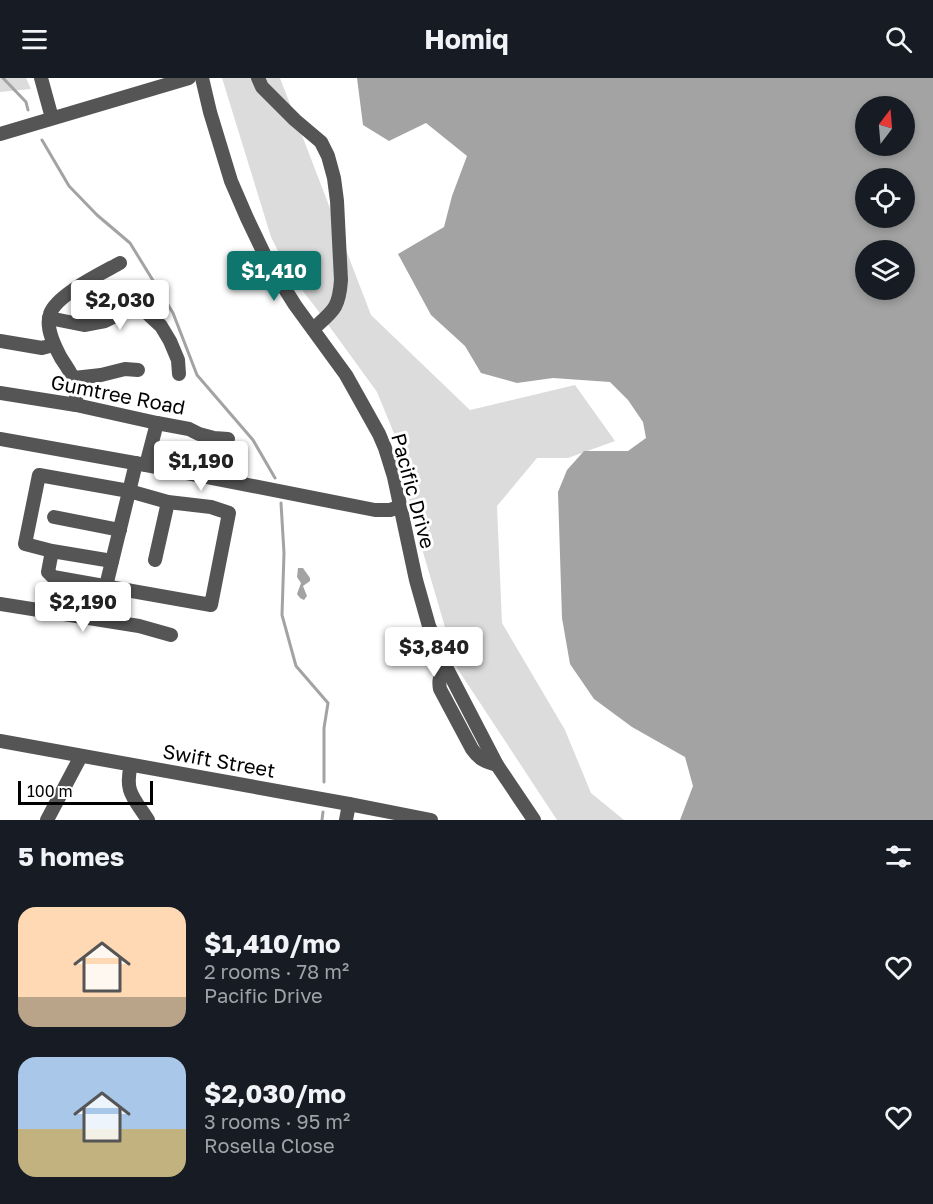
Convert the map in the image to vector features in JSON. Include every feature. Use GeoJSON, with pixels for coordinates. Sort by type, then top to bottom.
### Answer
{"type":"FeatureCollection","features":[{"type":"Feature","properties":{"kind":"street"},"geometry":{"type":"LineString","coordinates":[[41,78],[52,118]]}},
{"type":"Feature","properties":{"kind":"street"},"geometry":{"type":"LineString","coordinates":[[0,134],[189,78]]}},
{"type":"Feature","properties":{"kind":"street","name":"Pacific Drive"},"geometry":{"type":"LineString","coordinates":[[202,78],[231,181],[268,262],[295,305],[346,375],[380,434],[394,477],[416,580],[429,626],[445,665],[440,676],[440,689],[472,749],[485,762],[496,765],[534,820]]}},
{"type":"Feature","properties":{"kind":"street"},"geometry":{"type":"LineString","coordinates":[[258,78],[262,87],[321,142],[328,156],[334,178],[339,296],[336,307],[313,329]]}},
{"type":"Feature","properties":{"kind":"street"},"geometry":{"type":"LineString","coordinates":[[76,405],[74,378],[53,345],[50,313],[64,296],[120,263]]}},
{"type":"Feature","properties":{"kind":"street"},"geometry":{"type":"LineString","coordinates":[[49,318],[84,325],[105,321],[131,308],[147,313],[161,326],[170,341],[178,360],[179,374]]}},
{"type":"Feature","properties":{"kind":"street"},"geometry":{"type":"LineString","coordinates":[[0,341],[42,348],[53,345]]}},
{"type":"Feature","properties":{"kind":"street"},"geometry":{"type":"LineString","coordinates":[[74,378],[125,369],[138,370]]}},
{"type":"Feature","properties":{"kind":"street","name":"Gumtree Road"},"geometry":{"type":"LineString","coordinates":[[0,393],[76,405],[189,429],[214,438],[228,439]]}},
{"type":"Feature","properties":{"kind":"street"},"geometry":{"type":"LineString","coordinates":[[106,586],[129,491],[156,423]]}},
{"type":"Feature","properties":{"kind":"street"},"geometry":{"type":"LineString","coordinates":[[0,439],[375,510],[390,510],[399,507]]}},
{"type":"Feature","properties":{"kind":"street"},"geometry":{"type":"LineString","coordinates":[[52,551],[48,572],[52,577],[211,605],[230,513],[211,507],[168,502],[129,491],[39,475],[25,544],[112,561]]}},
{"type":"Feature","properties":{"kind":"street"},"geometry":{"type":"LineString","coordinates":[[155,560],[168,502]]}},
{"type":"Feature","properties":{"kind":"street"},"geometry":{"type":"LineString","coordinates":[[54,517],[120,530]]}},
{"type":"Feature","properties":{"kind":"street"},"geometry":{"type":"LineString","coordinates":[[0,604],[140,626],[171,635]]}},
{"type":"Feature","properties":{"kind":"street","name":"Swift Street"},"geometry":{"type":"LineString","coordinates":[[0,741],[430,820]]}},
{"type":"Feature","properties":{"kind":"street"},"geometry":{"type":"LineString","coordinates":[[47,820],[81,756]]}},
{"type":"Feature","properties":{"kind":"street"},"geometry":{"type":"LineString","coordinates":[[131,765],[129,790],[148,820]]}},
{"type":"Feature","properties":{"kind":"street"},"geometry":{"type":"LineString","coordinates":[[346,820],[349,804]]}},
{"type":"Feature","properties":{"kind":"shaded area"},"geometry":{"type":"Polygon","coordinates":[[[0,78],[26,78],[31,89],[0,92],[0,78]]]}},
{"type":"Feature","properties":{"kind":"shaded area"},"geometry":{"type":"Polygon","coordinates":[[[222,78],[280,78],[371,315],[470,410],[575,385],[615,441],[568,458],[537,458],[497,506],[502,623],[565,730],[591,793],[624,820],[557,820],[457,668],[413,518],[395,436],[377,392],[289,273],[271,237],[222,78]]]}},
{"type":"Feature","properties":{"kind":"shaded area"},"geometry":{"type":"Polygon","coordinates":[[[357,78],[933,78],[933,820],[680,820],[693,786],[685,757],[632,727],[594,699],[570,664],[562,618],[558,492],[567,470],[584,451],[628,451],[646,438],[643,422],[628,400],[610,382],[553,378],[517,383],[481,373],[465,346],[431,315],[398,254],[444,227],[452,196],[467,156],[426,123],[389,141],[363,125],[357,78]]]}},
{"type":"Feature","properties":{"kind":"shaded area"},"geometry":{"type":"Polygon","coordinates":[[[298,568],[303,568],[310,578],[310,581],[303,586],[307,596],[304,600],[297,594],[301,583],[297,577],[298,568]]]}},
{"type":"Feature","properties":{"kind":"waterway"},"geometry":{"type":"LineString","coordinates":[[3,78],[26,102],[28,110]]}},
{"type":"Feature","properties":{"kind":"waterway"},"geometry":{"type":"LineString","coordinates":[[42,140],[69,186],[97,215],[130,243],[173,313],[197,375],[253,440],[275,478]]}},
{"type":"Feature","properties":{"kind":"waterway"},"geometry":{"type":"LineString","coordinates":[[281,503],[284,553],[282,615],[296,666],[328,703],[324,728],[324,782]]}},
{"type":"Feature","properties":{"kind":"waterway"},"geometry":{"type":"LineString","coordinates":[[322,820],[323,812]]}}]}
